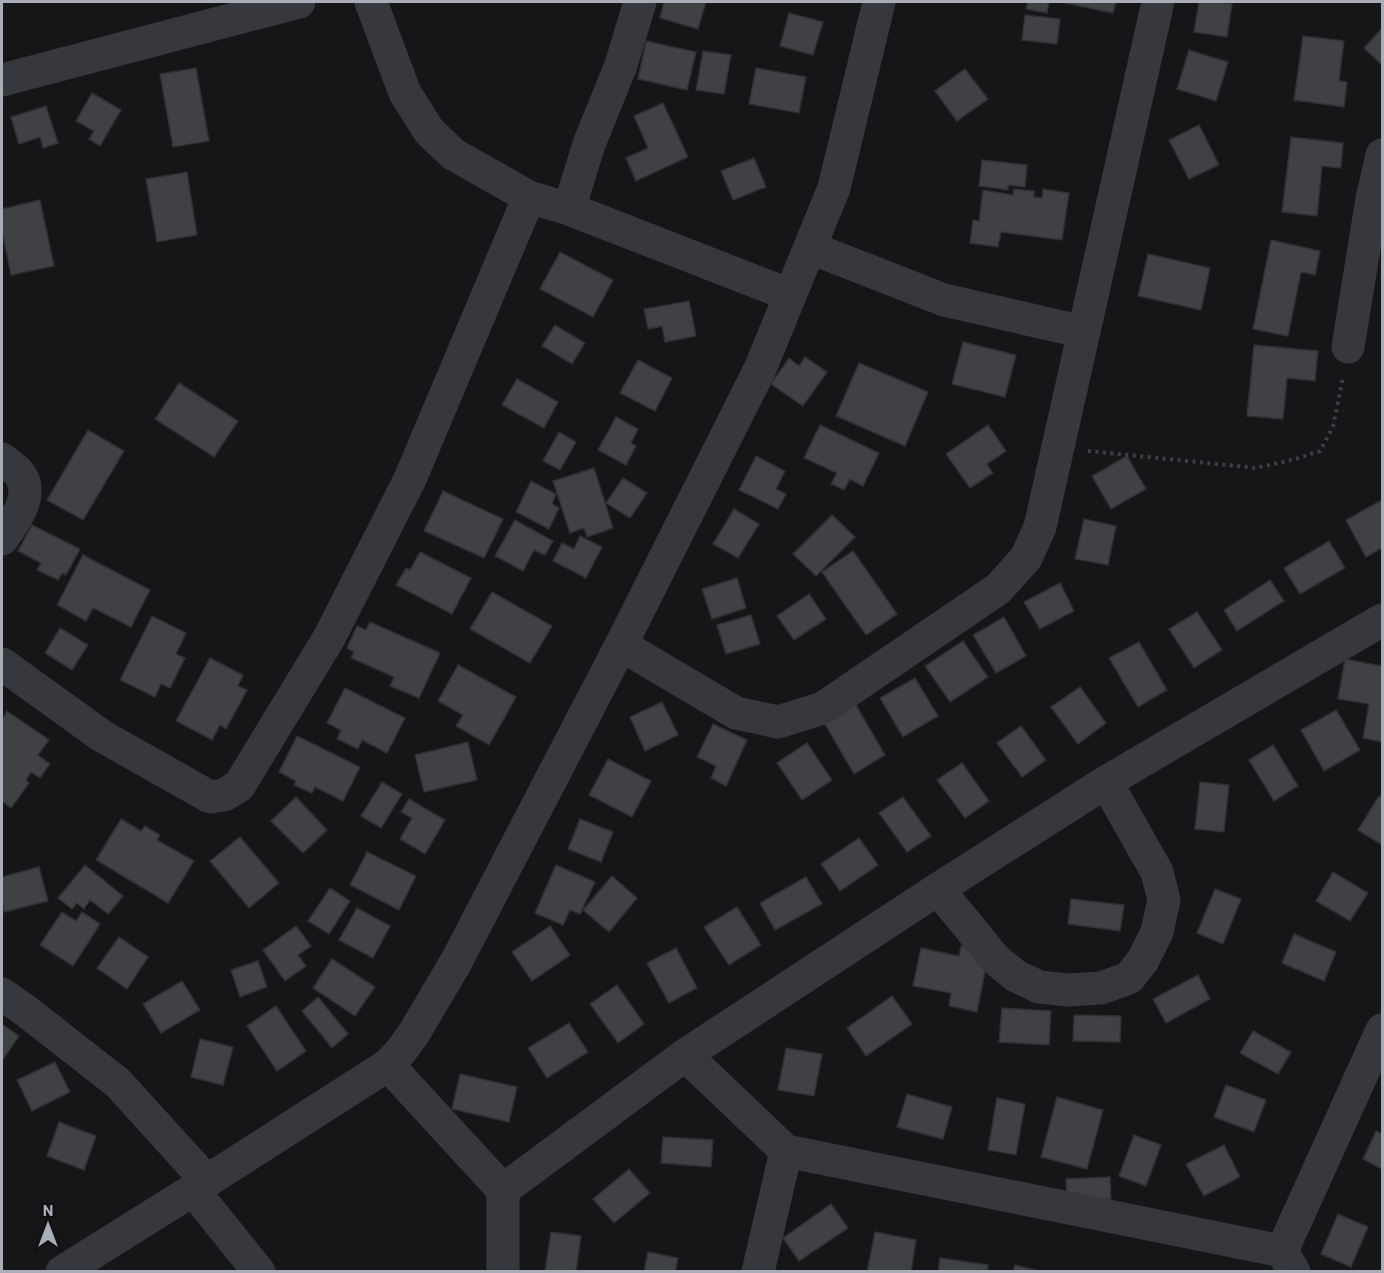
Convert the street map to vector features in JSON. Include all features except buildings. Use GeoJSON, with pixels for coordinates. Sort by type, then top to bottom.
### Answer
{"type":"FeatureCollection","features":[{"type":"Feature","properties":{"kind":"street"},"geometry":{"type":"LineString","coordinates":[[2,80],[299,2]]}},
{"type":"Feature","properties":{"kind":"street"},"geometry":{"type":"LineString","coordinates":[[370,2],[405,93],[429,131],[453,154],[529,197],[569,209],[790,295]]}},
{"type":"Feature","properties":{"kind":"street"},"geometry":{"type":"LineString","coordinates":[[569,209],[589,144],[621,65],[640,2]]}},
{"type":"Feature","properties":{"kind":"street"},"geometry":{"type":"LineString","coordinates":[[62,1272],[388,1065],[414,1033],[456,962],[621,645],[760,369],[834,188],[879,2]]}},
{"type":"Feature","properties":{"kind":"street"},"geometry":{"type":"LineString","coordinates":[[621,645],[736,714],[778,722],[823,708],[998,589],[1026,558],[1040,527],[1158,2]]}},
{"type":"Feature","properties":{"kind":"street"},"geometry":{"type":"LineString","coordinates":[[1348,347],[1372,199],[1383,155]]}},
{"type":"Feature","properties":{"kind":"street"},"geometry":{"type":"LineString","coordinates":[[2,664],[102,736],[210,797],[224,795],[239,786],[328,638],[410,479],[529,197]]}},
{"type":"Feature","properties":{"kind":"street"},"geometry":{"type":"LineString","coordinates":[[811,248],[944,300],[1084,332]]}},
{"type":"Feature","properties":{"kind":"street"},"geometry":{"type":"LineString","coordinates":[[2,459],[18,472],[26,487],[24,501],[13,524],[2,539]]}},
{"type":"Feature","properties":{"kind":"street"},"geometry":{"type":"LineString","coordinates":[[503,1190],[685,1055],[938,889],[1106,782],[1383,620]]}},
{"type":"Feature","properties":{"kind":"street"},"geometry":{"type":"LineString","coordinates":[[938,889],[995,959],[1016,976],[1039,987],[1069,990],[1101,988],[1129,978],[1143,960],[1157,932],[1164,900],[1157,872],[1106,782]]}},
{"type":"Feature","properties":{"kind":"street"},"geometry":{"type":"LineString","coordinates":[[2,994],[118,1083],[200,1185],[259,1272]]}},
{"type":"Feature","properties":{"kind":"street"},"geometry":{"type":"LineString","coordinates":[[685,1055],[786,1151],[1288,1261],[1383,1030]]}},
{"type":"Feature","properties":{"kind":"street"},"geometry":{"type":"LineString","coordinates":[[388,1065],[503,1190],[503,1272]]}},
{"type":"Feature","properties":{"kind":"street"},"geometry":{"type":"LineString","coordinates":[[758,1272],[786,1151]]}},
{"type":"Feature","properties":{"kind":"path"},"geometry":{"type":"LineString","coordinates":[[1056,448],[1256,468],[1320,451],[1333,427],[1348,347]]}}]}
